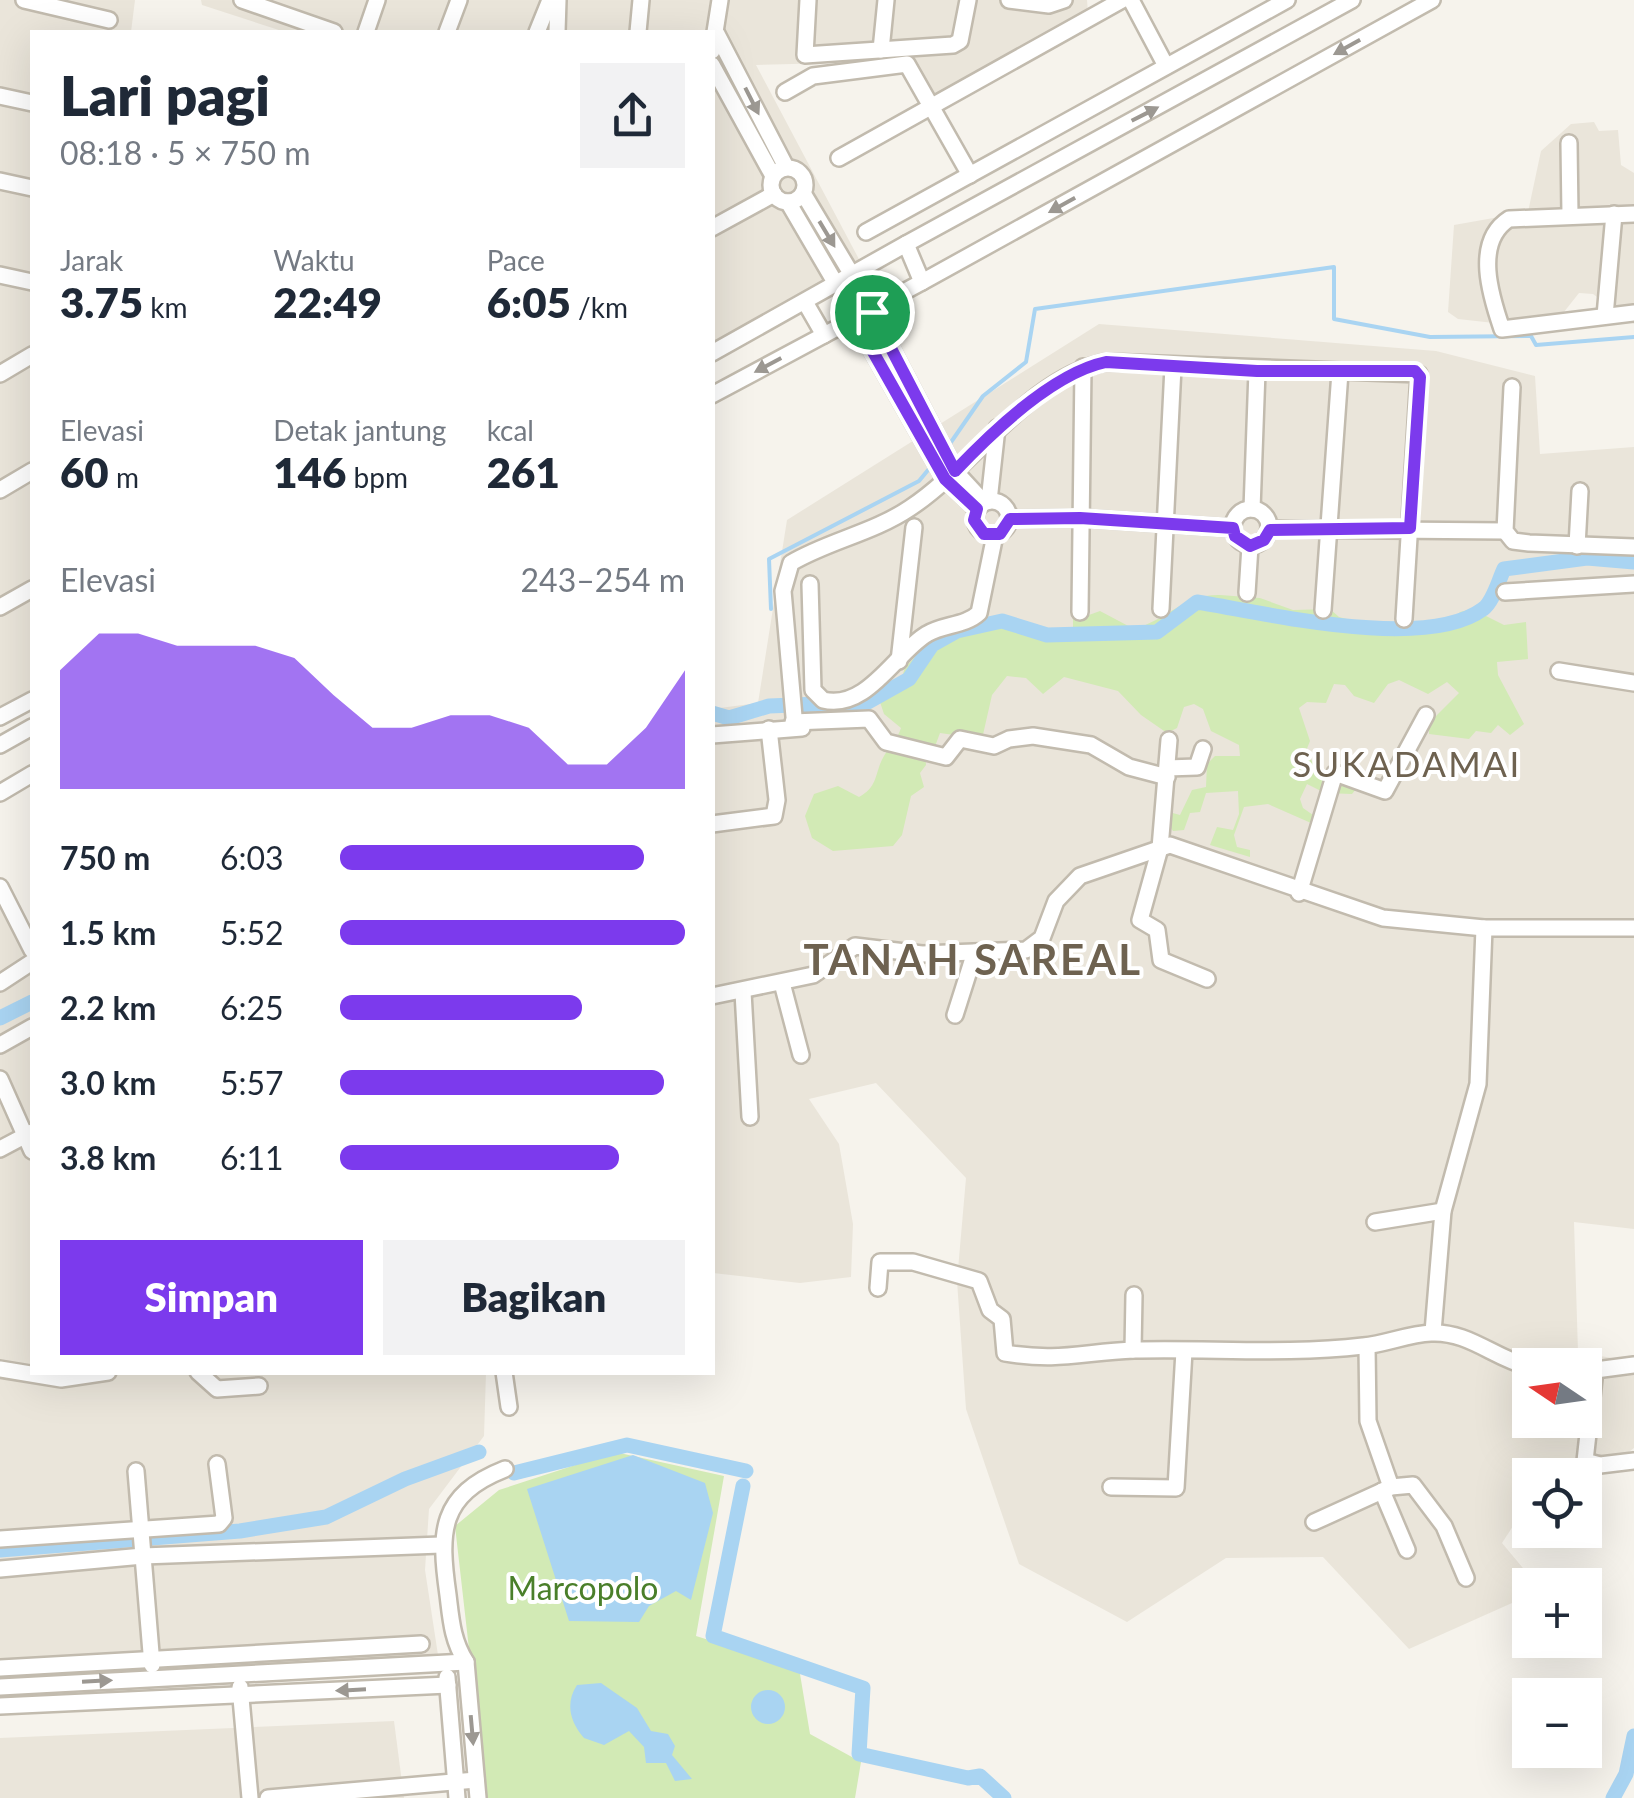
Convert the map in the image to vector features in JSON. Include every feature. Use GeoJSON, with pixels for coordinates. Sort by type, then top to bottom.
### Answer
{"type":"FeatureCollection","features":[{"type":"Feature","properties":{"kind":"street"},"geometry":{"type":"LineString","coordinates":[[24,0],[110,20]]}},
{"type":"Feature","properties":{"kind":"street"},"geometry":{"type":"LineString","coordinates":[[242,0],[328,30]]}},
{"type":"Feature","properties":{"kind":"street"},"geometry":{"type":"LineString","coordinates":[[367,30],[377,0]]}},
{"type":"Feature","properties":{"kind":"street"},"geometry":{"type":"LineString","coordinates":[[447,30],[459,0]]}},
{"type":"Feature","properties":{"kind":"street"},"geometry":{"type":"LineString","coordinates":[[538,30],[554,0]]}},
{"type":"Feature","properties":{"kind":"street"},"geometry":{"type":"LineString","coordinates":[[554,0],[557,30]]}},
{"type":"Feature","properties":{"kind":"street"},"geometry":{"type":"LineString","coordinates":[[638,30],[642,0]]}},
{"type":"Feature","properties":{"kind":"street"},"geometry":{"type":"LineString","coordinates":[[715,41],[720,0]]}},
{"type":"Feature","properties":{"kind":"street"},"geometry":{"type":"LineString","coordinates":[[808,0],[805,55],[960,41],[968,0]]}},
{"type":"Feature","properties":{"kind":"street"},"geometry":{"type":"LineString","coordinates":[[881,50],[886,0]]}},
{"type":"Feature","properties":{"kind":"street"},"geometry":{"type":"LineString","coordinates":[[1009,0],[1049,5],[1064,0]]}},
{"type":"Feature","properties":{"kind":"street"},"geometry":{"type":"LineString","coordinates":[[839,158],[1122,0]]}},
{"type":"Feature","properties":{"kind":"street"},"geometry":{"type":"LineString","coordinates":[[1131,0],[1166,66]]}},
{"type":"Feature","properties":{"kind":"street"},"geometry":{"type":"LineString","coordinates":[[866,232],[1287,0]]}},
{"type":"Feature","properties":{"kind":"street"},"geometry":{"type":"LineString","coordinates":[[715,351],[1352,0]]}},
{"type":"Feature","properties":{"kind":"street"},"geometry":{"type":"LineString","coordinates":[[715,393],[872,312],[1432,0]]}},
{"type":"Feature","properties":{"kind":"street"},"geometry":{"type":"LineString","coordinates":[[717,34],[788,197],[836,284]]}},
{"type":"Feature","properties":{"kind":"street"},"geometry":{"type":"LineString","coordinates":[[785,92],[813,76],[907,64],[970,175]]}},
{"type":"Feature","properties":{"kind":"street"},"geometry":{"type":"LineString","coordinates":[[715,71],[779,172],[804,177],[788,197],[715,227]]}},
{"type":"Feature","properties":{"kind":"street"},"geometry":{"type":"LineString","coordinates":[[0,96],[30,103]]}},
{"type":"Feature","properties":{"kind":"street"},"geometry":{"type":"LineString","coordinates":[[1569,143],[1570,215]]}},
{"type":"Feature","properties":{"kind":"street"},"geometry":{"type":"LineString","coordinates":[[0,181],[30,188]]}},
{"type":"Feature","properties":{"kind":"street"},"geometry":{"type":"LineString","coordinates":[[788,197],[852,275]]}},
{"type":"Feature","properties":{"kind":"street"},"geometry":{"type":"LineString","coordinates":[[1605,316],[1614,214]]}},
{"type":"Feature","properties":{"kind":"street"},"geometry":{"type":"LineString","coordinates":[[1634,214],[1508,220],[1498,227],[1490,245],[1488,272],[1500,322],[1634,313]]}},
{"type":"Feature","properties":{"kind":"street"},"geometry":{"type":"LineString","coordinates":[[906,244],[922,282]]}},
{"type":"Feature","properties":{"kind":"street"},"geometry":{"type":"LineString","coordinates":[[0,275],[30,282]]}},
{"type":"Feature","properties":{"kind":"street"},"geometry":{"type":"LineString","coordinates":[[805,302],[824,335]]}},
{"type":"Feature","properties":{"kind":"street"},"geometry":{"type":"LineString","coordinates":[[872,312],[950,475]]}},
{"type":"Feature","properties":{"kind":"street"},"geometry":{"type":"LineString","coordinates":[[855,320],[950,475],[983,504],[1004,505],[1010,519],[1005,530],[995,535],[979,530],[974,520],[983,504],[997,428]]}},
{"type":"Feature","properties":{"kind":"street"},"geometry":{"type":"LineString","coordinates":[[0,374],[30,356]]}},
{"type":"Feature","properties":{"kind":"street"},"geometry":{"type":"LineString","coordinates":[[793,724],[783,591],[791,563],[905,512],[950,475],[997,428],[1084,367],[1106,362],[1257,371],[1419,374],[1404,619]]}},
{"type":"Feature","properties":{"kind":"street"},"geometry":{"type":"LineString","coordinates":[[1080,612],[1084,367]]}},
{"type":"Feature","properties":{"kind":"street"},"geometry":{"type":"LineString","coordinates":[[1161,609],[1173,367]]}},
{"type":"Feature","properties":{"kind":"street"},"geometry":{"type":"LineString","coordinates":[[1252,509],[1257,371]]}},
{"type":"Feature","properties":{"kind":"street"},"geometry":{"type":"LineString","coordinates":[[1322,610],[1332,530],[1340,372]]}},
{"type":"Feature","properties":{"kind":"street"},"geometry":{"type":"LineString","coordinates":[[1512,387],[1505,531],[1513,542],[1634,546]]}},
{"type":"Feature","properties":{"kind":"street"},"geometry":{"type":"LineString","coordinates":[[0,490],[30,472]]}},
{"type":"Feature","properties":{"kind":"street"},"geometry":{"type":"LineString","coordinates":[[1577,546],[1580,491]]}},
{"type":"Feature","properties":{"kind":"street"},"geometry":{"type":"LineString","coordinates":[[1250,546],[1235,536],[1233,528],[1241,512],[1252,509],[1264,514],[1270,530]]}},
{"type":"Feature","properties":{"kind":"street"},"geometry":{"type":"LineString","coordinates":[[1010,519],[1080,518],[1233,528]]}},
{"type":"Feature","properties":{"kind":"street"},"geometry":{"type":"LineString","coordinates":[[898,661],[914,527]]}},
{"type":"Feature","properties":{"kind":"street"},"geometry":{"type":"LineString","coordinates":[[1270,530],[1505,531]]}},
{"type":"Feature","properties":{"kind":"street"},"geometry":{"type":"LineString","coordinates":[[1250,546],[1264,540],[1270,530]]}},
{"type":"Feature","properties":{"kind":"street"},"geometry":{"type":"LineString","coordinates":[[810,584],[817,696],[838,702],[864,690],[925,634],[979,613],[995,535]]}},
{"type":"Feature","properties":{"kind":"street"},"geometry":{"type":"LineString","coordinates":[[1247,593],[1250,546]]}},
{"type":"Feature","properties":{"kind":"street"},"geometry":{"type":"LineString","coordinates":[[1506,592],[1634,584]]}},
{"type":"Feature","properties":{"kind":"street"},"geometry":{"type":"LineString","coordinates":[[0,607],[30,590]]}},
{"type":"Feature","properties":{"kind":"street"},"geometry":{"type":"LineString","coordinates":[[1559,670],[1634,683]]}},
{"type":"Feature","properties":{"kind":"street"},"geometry":{"type":"LineString","coordinates":[[0,717],[30,701]]}},
{"type":"Feature","properties":{"kind":"street"},"geometry":{"type":"LineString","coordinates":[[1299,893],[1335,772],[1385,790],[1426,715]]}},
{"type":"Feature","properties":{"kind":"street"},"geometry":{"type":"LineString","coordinates":[[715,736],[793,724],[869,719],[886,742],[946,758],[960,739],[994,746],[1009,738],[1033,736],[1091,745],[1130,767],[1167,773],[1196,767],[1203,749]]}},
{"type":"Feature","properties":{"kind":"street"},"geometry":{"type":"LineString","coordinates":[[793,724],[820,726]]}},
{"type":"Feature","properties":{"kind":"street"},"geometry":{"type":"LineString","coordinates":[[0,745],[30,728]]}},
{"type":"Feature","properties":{"kind":"street"},"geometry":{"type":"LineString","coordinates":[[715,824],[774,816],[777,800],[769,729]]}},
{"type":"Feature","properties":{"kind":"street"},"geometry":{"type":"LineString","coordinates":[[1169,740],[1160,848],[1141,922],[1157,930],[1161,960],[1207,979]]}},
{"type":"Feature","properties":{"kind":"street"},"geometry":{"type":"LineString","coordinates":[[0,793],[30,775]]}},
{"type":"Feature","properties":{"kind":"street"},"geometry":{"type":"LineString","coordinates":[[715,996],[821,972],[855,946],[922,954],[1036,946],[1063,890],[1080,876],[1160,848],[1192,849],[1299,893],[1383,918],[1484,928],[1634,928]]}},
{"type":"Feature","properties":{"kind":"street"},"geometry":{"type":"LineString","coordinates":[[0,887],[30,946]]}},
{"type":"Feature","properties":{"kind":"street"},"geometry":{"type":"LineString","coordinates":[[1433,1332],[1443,1210],[1478,1084],[1484,928]]}},
{"type":"Feature","properties":{"kind":"street"},"geometry":{"type":"LineString","coordinates":[[955,1015],[975,952]]}},
{"type":"Feature","properties":{"kind":"street"},"geometry":{"type":"LineString","coordinates":[[0,983],[30,963]]}},
{"type":"Feature","properties":{"kind":"street"},"geometry":{"type":"LineString","coordinates":[[782,982],[802,1054]]}},
{"type":"Feature","properties":{"kind":"street"},"geometry":{"type":"LineString","coordinates":[[743,992],[750,1118]]}},
{"type":"Feature","properties":{"kind":"street"},"geometry":{"type":"LineString","coordinates":[[0,1046],[30,1028]]}},
{"type":"Feature","properties":{"kind":"street"},"geometry":{"type":"LineString","coordinates":[[0,1079],[30,1140],[0,1149]]}},
{"type":"Feature","properties":{"kind":"street"},"geometry":{"type":"LineString","coordinates":[[1376,1222],[1443,1210]]}},
{"type":"Feature","properties":{"kind":"street"},"geometry":{"type":"LineString","coordinates":[[878,1288],[880,1262],[922,1264],[982,1284],[990,1310],[1003,1322],[1005,1353],[1048,1360],[1133,1350],[1277,1352],[1367,1346],[1433,1332],[1485,1344],[1501,1359],[1512,1362]]}},
{"type":"Feature","properties":{"kind":"street"},"geometry":{"type":"LineString","coordinates":[[1133,1350],[1134,1296]]}},
{"type":"Feature","properties":{"kind":"street"},"geometry":{"type":"LineString","coordinates":[[1367,1346],[1368,1421],[1407,1550]]}},
{"type":"Feature","properties":{"kind":"street"},"geometry":{"type":"LineString","coordinates":[[1112,1487],[1176,1488],[1184,1351]]}},
{"type":"Feature","properties":{"kind":"street"},"geometry":{"type":"LineString","coordinates":[[1602,1369],[1634,1365]]}},
{"type":"Feature","properties":{"kind":"street"},"geometry":{"type":"LineString","coordinates":[[0,1369],[30,1374]]}},
{"type":"Feature","properties":{"kind":"street"},"geometry":{"type":"LineString","coordinates":[[37,1375],[61,1379],[88,1375]]}},
{"type":"Feature","properties":{"kind":"street"},"geometry":{"type":"LineString","coordinates":[[202,1375],[217,1388],[259,1386]]}},
{"type":"Feature","properties":{"kind":"street"},"geometry":{"type":"LineString","coordinates":[[504,1375],[509,1407]]}},
{"type":"Feature","properties":{"kind":"street"},"geometry":{"type":"LineString","coordinates":[[1586,1438],[1585,1461],[1600,1465],[1634,1461]]}},
{"type":"Feature","properties":{"kind":"street"},"geometry":{"type":"LineString","coordinates":[[0,1569],[222,1522],[217,1464]]}},
{"type":"Feature","properties":{"kind":"street"},"geometry":{"type":"LineString","coordinates":[[478,1798],[466,1662],[454,1644],[440,1545],[442,1528],[455,1504],[477,1483],[506,1468]]}},
{"type":"Feature","properties":{"kind":"street"},"geometry":{"type":"LineString","coordinates":[[136,1471],[153,1678]]}},
{"type":"Feature","properties":{"kind":"street"},"geometry":{"type":"LineString","coordinates":[[1314,1522],[1386,1489],[1413,1485],[1444,1526],[1466,1578]]}},
{"type":"Feature","properties":{"kind":"street"},"geometry":{"type":"LineString","coordinates":[[0,1539],[440,1545]]}},
{"type":"Feature","properties":{"kind":"street"},"geometry":{"type":"LineString","coordinates":[[0,1668],[421,1644]]}},
{"type":"Feature","properties":{"kind":"street"},"geometry":{"type":"LineString","coordinates":[[454,1644],[446,1664],[457,1790]]}},
{"type":"Feature","properties":{"kind":"street"},"geometry":{"type":"LineString","coordinates":[[0,1687],[466,1662]]}},
{"type":"Feature","properties":{"kind":"street"},"geometry":{"type":"LineString","coordinates":[[239,1675],[250,1798]]}},
{"type":"Feature","properties":{"kind":"street"},"geometry":{"type":"LineString","coordinates":[[0,1706],[448,1685]]}},
{"type":"Feature","properties":{"kind":"street"},"geometry":{"type":"LineString","coordinates":[[268,1798],[457,1790],[476,1780]]}},
{"type":"Feature","properties":{"kind":"shaded area"},"geometry":{"type":"Polygon","coordinates":[[[0,0],[135,0],[131,30],[30,30],[30,690],[0,706],[0,0]]]}},
{"type":"Feature","properties":{"kind":"shaded area"},"geometry":{"type":"Polygon","coordinates":[[[201,0],[1087,0],[1088,13],[928,104],[915,61],[756,65],[861,263],[715,342],[715,30],[279,30],[202,5],[201,0]]]}},
{"type":"Feature","properties":{"kind":"shaded area"},"geometry":{"type":"Polygon","coordinates":[[[1594,122],[1599,131],[1618,130],[1621,165],[1634,173],[1634,324],[1593,294],[1579,293],[1560,317],[1494,323],[1458,319],[1448,312],[1454,225],[1528,212],[1541,151],[1571,124],[1594,122]]]}},
{"type":"Feature","properties":{"kind":"shaded area"},"geometry":{"type":"Polygon","coordinates":[[[1099,324],[1436,351],[1535,376],[1540,454],[1634,447],[1634,1229],[1574,1222],[1578,1348],[1512,1348],[1512,1438],[1602,1438],[1602,1356],[1634,1362],[1634,1448],[1602,1472],[1602,1458],[1512,1458],[1512,1528],[1502,1543],[1523,1568],[1512,1568],[1512,1603],[1409,1649],[1323,1557],[1226,1558],[1127,1622],[1019,1564],[966,1409],[957,1281],[966,1178],[876,1083],[809,1099],[839,1144],[853,1224],[851,1277],[800,1283],[715,1273],[715,709],[758,703],[787,520],[1099,324]]]}},
{"type":"Feature","properties":{"kind":"shaded area"},"geometry":{"type":"Polygon","coordinates":[[[0,889],[30,927],[30,1375],[486,1375],[484,1436],[429,1509],[425,1570],[438,1655],[0,1680],[0,889]]]}},
{"type":"Feature","properties":{"kind":"shaded area"},"geometry":{"type":"Polygon","coordinates":[[[394,1721],[404,1798],[0,1798],[0,1738],[394,1721]]]}},
{"type":"Feature","properties":{"kind":"green space"},"geometry":{"type":"Polygon","coordinates":[[[1220,595],[1260,598],[1293,610],[1330,609],[1339,617],[1386,629],[1410,621],[1445,630],[1460,612],[1472,609],[1504,625],[1526,622],[1528,659],[1497,662],[1498,675],[1524,724],[1510,735],[1498,725],[1491,733],[1476,731],[1469,739],[1429,734],[1429,723],[1459,693],[1447,682],[1428,694],[1399,680],[1388,684],[1374,703],[1354,696],[1345,685],[1334,684],[1326,703],[1307,702],[1299,708],[1310,741],[1306,751],[1317,770],[1356,780],[1356,789],[1352,794],[1325,793],[1307,784],[1300,799],[1303,808],[1313,815],[1311,823],[1268,804],[1244,807],[1234,835],[1237,847],[1250,850],[1250,857],[1210,845],[1217,827],[1233,830],[1239,814],[1238,791],[1206,793],[1200,812],[1190,813],[1184,830],[1173,831],[1166,821],[1169,812],[1180,815],[1192,790],[1206,787],[1207,764],[1215,756],[1240,756],[1239,745],[1211,731],[1203,709],[1194,704],[1184,707],[1177,728],[1167,733],[1141,715],[1118,691],[1064,677],[1043,694],[1026,678],[1007,676],[992,695],[982,739],[940,733],[934,749],[925,753],[926,765],[920,773],[924,787],[911,796],[902,835],[893,846],[833,851],[812,838],[805,816],[814,794],[838,786],[859,797],[873,784],[901,728],[884,714],[880,702],[899,688],[905,667],[921,651],[978,621],[1014,620],[1033,636],[1064,637],[1073,630],[1073,604],[1089,615],[1100,611],[1134,629],[1196,599],[1220,595]]]}},
{"type":"Feature","properties":{"kind":"green space","name":"Marcopolo"},"geometry":{"type":"Polygon","coordinates":[[[615,1452],[724,1476],[696,1636],[799,1668],[810,1734],[861,1762],[855,1798],[486,1798],[455,1526],[499,1490],[615,1452]]]}},
{"type":"Feature","properties":{"kind":"water"},"geometry":{"type":"Polygon","coordinates":[[[633,1455],[705,1483],[713,1513],[691,1600],[676,1591],[649,1606],[639,1622],[569,1621],[527,1489],[633,1455]]]}},
{"type":"Feature","properties":{"kind":"water"},"geometry":{"type":"Polygon","coordinates":[[[601,1683],[637,1708],[651,1731],[668,1734],[675,1746],[672,1755],[692,1779],[675,1781],[666,1763],[646,1763],[644,1747],[629,1731],[604,1745],[584,1738],[572,1719],[571,1699],[577,1685],[601,1683]]]}},
{"type":"Feature","properties":{"kind":"water"},"geometry":{"type":"Polygon","coordinates":[[[768,1690],[780,1695],[785,1707],[780,1719],[768,1724],[756,1719],[751,1707],[756,1695],[768,1690]]]}},
{"type":"Feature","properties":{"kind":"waterway"},"geometry":{"type":"LineString","coordinates":[[949,445],[983,396],[1026,362],[1035,309],[1334,267],[1334,319],[1430,337],[1531,336],[1536,345],[1634,337]]}},
{"type":"Feature","properties":{"kind":"waterway"},"geometry":{"type":"LineString","coordinates":[[771,609],[769,559],[919,481],[933,464]]}},
{"type":"Feature","properties":{"kind":"waterway"},"geometry":{"type":"LineString","coordinates":[[715,714],[729,718],[769,706],[868,702],[909,679],[932,645],[957,631],[1002,621],[1047,635],[1157,632],[1197,602],[1344,626],[1424,628],[1457,621],[1483,609],[1504,569],[1587,558],[1634,562]]}},
{"type":"Feature","properties":{"kind":"waterway"},"geometry":{"type":"LineString","coordinates":[[0,1018],[30,1003]]}},
{"type":"Feature","properties":{"kind":"waterway"},"geometry":{"type":"LineString","coordinates":[[514,1473],[627,1445],[746,1471]]}},
{"type":"Feature","properties":{"kind":"waterway"},"geometry":{"type":"LineString","coordinates":[[0,1550],[240,1531],[326,1517],[405,1479],[479,1452]]}},
{"type":"Feature","properties":{"kind":"waterway"},"geometry":{"type":"LineString","coordinates":[[743,1486],[713,1636],[863,1688],[859,1754],[968,1778],[980,1776],[1004,1798]]}},
{"type":"Feature","properties":{"kind":"waterway"},"geometry":{"type":"LineString","coordinates":[[1613,1798],[1626,1774],[1634,1736]]}},
{"type":"Feature","properties":{"kind":"district","name":"SUKADAMAI"},"geometry":{"type":"Point","coordinates":[1407,765]}},
{"type":"Feature","properties":{"kind":"district","name":"TANAH SAREAL"},"geometry":{"type":"Point","coordinates":[973,960]}},
{"type":"Feature","properties":{"kind":"route"},"geometry":{"type":"LineString","coordinates":[[872,312],[955,471],[997,428],[1084,367],[1106,362],[1257,371],[1415,371],[1420,377],[1410,528],[1270,530],[1255,546],[1241,543],[1233,528],[1080,518],[1010,519],[1000,534],[984,534],[974,520],[977,509],[945,479],[855,320],[872,312]]}}]}
